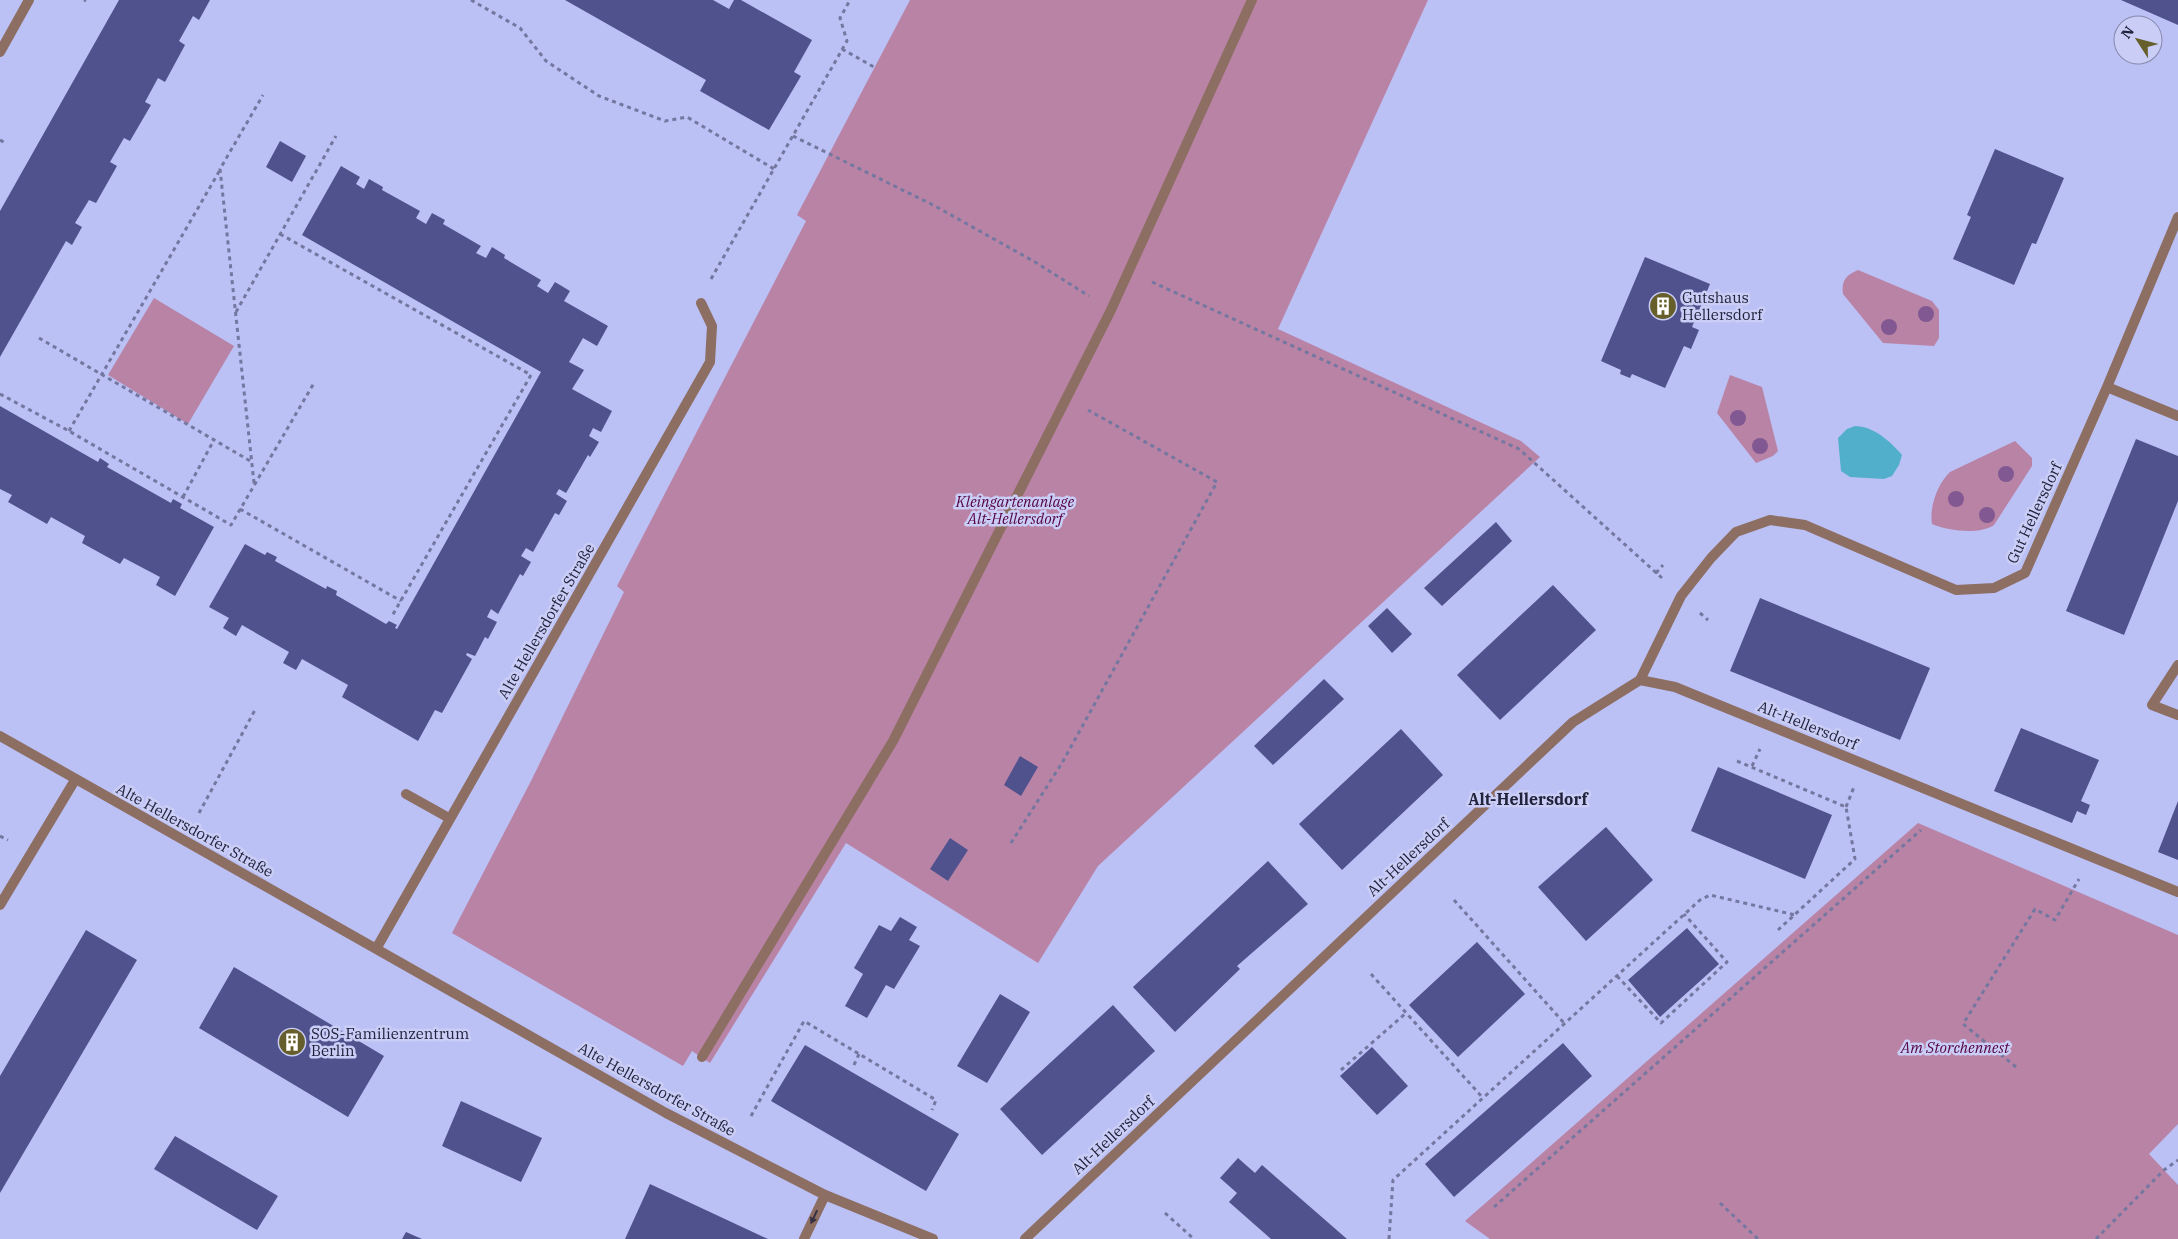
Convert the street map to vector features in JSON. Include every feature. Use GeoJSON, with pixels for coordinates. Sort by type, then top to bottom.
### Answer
{"type":"FeatureCollection","features":[{"type":"Feature","properties":{"kind":"street"},"geometry":{"type":"LineString","coordinates":[[0,52],[29,0]]}},
{"type":"Feature","properties":{"kind":"street"},"geometry":{"type":"LineString","coordinates":[[702,1057],[893,741],[1111,310],[1252,0]]}},
{"type":"Feature","properties":{"kind":"street","name":"Gut Hellersdorf"},"geometry":{"type":"LineString","coordinates":[[1640,680],[1681,596],[1711,558],[1736,532],[1770,520],[1805,525],[1956,590],[1994,588],[2025,573],[2107,387],[2178,217]]}},
{"type":"Feature","properties":{"kind":"street","name":"Alte Hellersdorfer Straße"},"geometry":{"type":"LineString","coordinates":[[376,948],[449,818],[585,585],[710,362],[712,326],[701,303]]}},
{"type":"Feature","properties":{"kind":"street"},"geometry":{"type":"LineString","coordinates":[[2107,387],[2178,416]]}},
{"type":"Feature","properties":{"kind":"street"},"geometry":{"type":"LineString","coordinates":[[2178,665],[2152,704],[2178,715]]}},
{"type":"Feature","properties":{"kind":"street","name":"Alt-Hellersdorf"},"geometry":{"type":"LineString","coordinates":[[1025,1239],[1573,722],[1640,680],[1675,687],[2178,892]]}},
{"type":"Feature","properties":{"kind":"street","name":"Alte Hellersdorfer Straße"},"geometry":{"type":"LineString","coordinates":[[0,736],[666,1113],[825,1195],[933,1239]]}},
{"type":"Feature","properties":{"kind":"street"},"geometry":{"type":"LineString","coordinates":[[0,905],[75,780]]}},
{"type":"Feature","properties":{"kind":"street"},"geometry":{"type":"LineString","coordinates":[[406,794],[449,818]]}},
{"type":"Feature","properties":{"kind":"street"},"geometry":{"type":"LineString","coordinates":[[804,1239],[825,1195]]}},
{"type":"Feature","properties":{"kind":"path"},"geometry":{"type":"LineString","coordinates":[[471,0],[520,28],[546,61],[599,96],[665,121],[687,117],[774,170]]}},
{"type":"Feature","properties":{"kind":"path"},"geometry":{"type":"LineString","coordinates":[[701,303],[713,275],[847,41],[840,18],[850,0]]}},
{"type":"Feature","properties":{"kind":"path"},"geometry":{"type":"LineString","coordinates":[[842,49],[874,67]]}},
{"type":"Feature","properties":{"kind":"path"},"geometry":{"type":"LineString","coordinates":[[70,431],[263,95]]}},
{"type":"Feature","properties":{"kind":"path"},"geometry":{"type":"LineString","coordinates":[[235,313],[336,136]]}},
{"type":"Feature","properties":{"kind":"path"},"geometry":{"type":"LineString","coordinates":[[793,136],[935,206],[1035,262],[1111,310]]}},
{"type":"Feature","properties":{"kind":"path"},"geometry":{"type":"LineString","coordinates":[[0,140],[6,143]]}},
{"type":"Feature","properties":{"kind":"path"},"geometry":{"type":"LineString","coordinates":[[220,169],[254,484]]}},
{"type":"Feature","properties":{"kind":"path"},"geometry":{"type":"LineString","coordinates":[[280,234],[531,375],[392,616]]}},
{"type":"Feature","properties":{"kind":"path"},"geometry":{"type":"LineString","coordinates":[[1129,271],[1519,449],[1641,558]]}},
{"type":"Feature","properties":{"kind":"path"},"geometry":{"type":"LineString","coordinates":[[39,338],[252,462]]}},
{"type":"Feature","properties":{"kind":"path"},"geometry":{"type":"LineString","coordinates":[[0,394],[70,431],[231,525],[314,383]]}},
{"type":"Feature","properties":{"kind":"path"},"geometry":{"type":"LineString","coordinates":[[1011,843],[1062,762],[1217,482],[1068,398]]}},
{"type":"Feature","properties":{"kind":"path"},"geometry":{"type":"LineString","coordinates":[[183,497],[214,440]]}},
{"type":"Feature","properties":{"kind":"path"},"geometry":{"type":"LineString","coordinates":[[240,509],[402,601]]}},
{"type":"Feature","properties":{"kind":"path"},"geometry":{"type":"LineString","coordinates":[[1656,573],[1663,565]]}},
{"type":"Feature","properties":{"kind":"path"},"geometry":{"type":"LineString","coordinates":[[199,813],[255,710]]}},
{"type":"Feature","properties":{"kind":"path"},"geometry":{"type":"LineString","coordinates":[[1737,761],[1846,807],[1855,859],[1778,930]]}},
{"type":"Feature","properties":{"kind":"path"},"geometry":{"type":"LineString","coordinates":[[1494,1207],[1921,830]]}},
{"type":"Feature","properties":{"kind":"path"},"geometry":{"type":"LineString","coordinates":[[2016,1067],[1963,1024],[2035,909],[2054,920],[2074,890],[2090,855]]}},
{"type":"Feature","properties":{"kind":"path"},"geometry":{"type":"LineString","coordinates":[[1389,1239],[1393,1180],[1700,900],[1710,895],[1794,915]]}},
{"type":"Feature","properties":{"kind":"path"},"geometry":{"type":"LineString","coordinates":[[1454,900],[1564,1023]]}},
{"type":"Feature","properties":{"kind":"path"},"geometry":{"type":"LineString","coordinates":[[1617,976],[1661,1023],[1727,962],[1684,914]]}},
{"type":"Feature","properties":{"kind":"path"},"geometry":{"type":"LineString","coordinates":[[1371,974],[1483,1098]]}},
{"type":"Feature","properties":{"kind":"path"},"geometry":{"type":"LineString","coordinates":[[1341,1070],[1406,1013]]}},
{"type":"Feature","properties":{"kind":"path"},"geometry":{"type":"LineString","coordinates":[[751,1116],[804,1022],[936,1100],[932,1110]]}},
{"type":"Feature","properties":{"kind":"path"},"geometry":{"type":"LineString","coordinates":[[854,1066],[859,1054]]}},
{"type":"Feature","properties":{"kind":"path"},"geometry":{"type":"LineString","coordinates":[[2096,1239],[2164,1170],[2178,1160]]}},
{"type":"Feature","properties":{"kind":"path"},"geometry":{"type":"LineString","coordinates":[[1720,1203],[1758,1239]]}},
{"type":"Feature","properties":{"kind":"path"},"geometry":{"type":"LineString","coordinates":[[1165,1213],[1194,1239]]}},
{"type":"Feature","properties":{"kind":"green space","name":"Kleingartenanlage Alt-Hellersdorf"},"geometry":{"type":"Polygon","coordinates":[[[910,0],[1428,0],[1278,329],[1521,441],[1540,457],[1098,866],[1038,963],[846,843],[710,1063],[692,1051],[683,1066],[452,933],[532,779],[624,592],[617,586],[806,221],[797,215],[910,0]]]}},
{"type":"Feature","properties":{"kind":"green space"},"geometry":{"type":"Polygon","coordinates":[[[1858,270],[1932,301],[1939,310],[1939,338],[1934,346],[1883,343],[1843,294],[1845,279],[1858,270]]]}},
{"type":"Feature","properties":{"kind":"green space"},"geometry":{"type":"Polygon","coordinates":[[[154,298],[234,346],[188,424],[108,375],[154,298]]]}},
{"type":"Feature","properties":{"kind":"green space"},"geometry":{"type":"Polygon","coordinates":[[[1730,375],[1762,387],[1778,451],[1773,456],[1756,463],[1717,413],[1730,375]]]}},
{"type":"Feature","properties":{"kind":"green space"},"geometry":{"type":"Polygon","coordinates":[[[2015,441],[2032,458],[2032,466],[1994,525],[1981,530],[1964,531],[1946,529],[1932,524],[1931,517],[1935,496],[1950,472],[2015,441]]]}},
{"type":"Feature","properties":{"kind":"green space","name":"Am Storchennest"},"geometry":{"type":"Polygon","coordinates":[[[1918,823],[2178,935],[2178,1124],[2149,1154],[2178,1185],[2178,1239],[1490,1239],[1465,1221],[1918,823]]]}},
{"type":"Feature","properties":{"kind":"water"},"geometry":{"type":"Polygon","coordinates":[[[1855,426],[1875,431],[1902,455],[1899,465],[1892,476],[1884,479],[1850,477],[1841,471],[1838,438],[1847,429],[1855,426]]]}},
{"type":"Feature","properties":{"kind":"building"},"geometry":{"type":"Polygon","coordinates":[[[119,0],[210,0],[199,20],[193,16],[179,41],[185,45],[165,82],[158,78],[145,102],[151,105],[130,141],[124,138],[110,162],[117,166],[96,203],[89,200],[75,223],[82,227],[72,245],[66,241],[0,357],[0,211],[119,0]]]}},
{"type":"Feature","properties":{"kind":"building"},"geometry":{"type":"Polygon","coordinates":[[[565,0],[713,0],[729,9],[734,0],[741,0],[812,40],[794,72],[801,76],[769,130],[700,91],[706,80],[565,0]]]}},
{"type":"Feature","properties":{"kind":"building"},"geometry":{"type":"Polygon","coordinates":[[[2121,0],[2178,0],[2178,25],[2163,18],[2163,15],[2155,15],[2121,0]]]}},
{"type":"Feature","properties":{"kind":"building"},"geometry":{"type":"Polygon","coordinates":[[[280,141],[306,156],[292,182],[266,167],[280,141]]]}},
{"type":"Feature","properties":{"kind":"building"},"geometry":{"type":"Polygon","coordinates":[[[1995,149],[2064,178],[2036,244],[2032,243],[2014,285],[1953,259],[1971,217],[1967,215],[1995,149]]]}},
{"type":"Feature","properties":{"kind":"building"},"geometry":{"type":"Polygon","coordinates":[[[341,166],[360,177],[356,184],[364,189],[369,179],[383,187],[382,190],[420,211],[416,218],[426,224],[432,213],[445,220],[443,224],[481,246],[476,253],[486,258],[492,247],[505,255],[504,258],[541,280],[537,286],[548,293],[555,282],[570,291],[564,301],[608,326],[597,346],[583,338],[569,362],[584,370],[572,389],[612,411],[601,432],[593,428],[589,436],[599,442],[590,457],[588,455],[566,493],[559,489],[556,494],[567,501],[559,515],[555,513],[533,552],[526,548],[521,556],[531,562],[523,576],[520,574],[498,614],[491,609],[487,617],[497,622],[488,639],[485,637],[475,656],[467,653],[466,655],[472,659],[442,713],[435,710],[418,741],[342,697],[348,685],[302,659],[296,670],[283,663],[289,652],[242,625],[236,636],[223,628],[229,618],[209,607],[245,544],[265,555],[267,552],[277,557],[275,561],[326,589],[327,586],[337,591],[336,595],[386,624],[389,621],[397,625],[395,628],[397,629],[541,372],[302,235],[341,166]]]}},
{"type":"Feature","properties":{"kind":"building","name":"Gutshaus Hellersdorf"},"geometry":{"type":"Polygon","coordinates":[[[1645,257],[1710,284],[1692,327],[1699,330],[1691,349],[1684,346],[1665,388],[1632,374],[1630,378],[1620,374],[1621,370],[1601,361],[1645,257]]]}},
{"type":"Feature","properties":{"kind":"building"},"geometry":{"type":"Polygon","coordinates":[[[0,406],[98,462],[100,458],[109,464],[107,467],[171,503],[173,499],[182,504],[180,508],[214,527],[175,596],[156,585],[160,577],[124,558],[120,564],[82,543],[85,536],[51,517],[47,524],[8,502],[12,495],[0,489],[0,406]]]}},
{"type":"Feature","properties":{"kind":"building"},"geometry":{"type":"Polygon","coordinates":[[[2136,439],[2178,456],[2178,501],[2124,635],[2066,611],[2136,439]]]}},
{"type":"Feature","properties":{"kind":"building"},"geometry":{"type":"Polygon","coordinates":[[[1496,522],[1512,541],[1442,606],[1424,588],[1496,522]]]}},
{"type":"Feature","properties":{"kind":"building"},"geometry":{"type":"Polygon","coordinates":[[[1553,585],[1596,630],[1500,720],[1457,675],[1553,585]]]}},
{"type":"Feature","properties":{"kind":"building"},"geometry":{"type":"Polygon","coordinates":[[[1760,598],[1930,668],[1900,740],[1730,671],[1760,598]]]}},
{"type":"Feature","properties":{"kind":"building"},"geometry":{"type":"Polygon","coordinates":[[[1387,608],[1412,634],[1392,653],[1368,626],[1387,608]]]}},
{"type":"Feature","properties":{"kind":"building"},"geometry":{"type":"Polygon","coordinates":[[[1324,679],[1344,699],[1273,765],[1254,746],[1324,679]]]}},
{"type":"Feature","properties":{"kind":"building"},"geometry":{"type":"Polygon","coordinates":[[[2021,728],[2099,760],[2081,801],[2090,805],[2086,815],[2077,811],[2072,823],[1994,791],[2021,728]]]}},
{"type":"Feature","properties":{"kind":"building"},"geometry":{"type":"Polygon","coordinates":[[[1401,729],[1443,775],[1342,870],[1299,824],[1401,729]]]}},
{"type":"Feature","properties":{"kind":"building"},"geometry":{"type":"Polygon","coordinates":[[[1020,756],[1038,767],[1021,796],[1004,785],[1020,756]]]}},
{"type":"Feature","properties":{"kind":"building"},"geometry":{"type":"Polygon","coordinates":[[[1718,767],[1832,815],[1805,879],[1691,831],[1718,767]]]}},
{"type":"Feature","properties":{"kind":"building"},"geometry":{"type":"Polygon","coordinates":[[[2178,801],[2178,860],[2158,852],[2178,801]]]}},
{"type":"Feature","properties":{"kind":"building"},"geometry":{"type":"Polygon","coordinates":[[[1606,827],[1653,880],[1586,941],[1538,887],[1606,827]]]}},
{"type":"Feature","properties":{"kind":"building"},"geometry":{"type":"Polygon","coordinates":[[[950,838],[968,850],[948,881],[930,869],[950,838]]]}},
{"type":"Feature","properties":{"kind":"building"},"geometry":{"type":"Polygon","coordinates":[[[1268,861],[1308,904],[1237,966],[1240,969],[1175,1032],[1133,987],[1268,861]]]}},
{"type":"Feature","properties":{"kind":"building"},"geometry":{"type":"Polygon","coordinates":[[[900,917],[917,927],[909,940],[920,946],[894,989],[886,985],[867,1018],[845,1006],[863,974],[854,968],[879,925],[891,931],[900,917]]]}},
{"type":"Feature","properties":{"kind":"building"},"geometry":{"type":"Polygon","coordinates":[[[1687,928],[1719,964],[1660,1017],[1628,980],[1687,928]]]}},
{"type":"Feature","properties":{"kind":"building"},"geometry":{"type":"Polygon","coordinates":[[[86,930],[137,960],[0,1193],[0,1076],[86,930]]]}},
{"type":"Feature","properties":{"kind":"building"},"geometry":{"type":"Polygon","coordinates":[[[1477,942],[1525,994],[1458,1057],[1409,1005],[1477,942]]]}},
{"type":"Feature","properties":{"kind":"building","name":"SOS-Familienzentrum Berlin"},"geometry":{"type":"Polygon","coordinates":[[[234,967],[384,1056],[348,1117],[199,1028],[234,967]]]}},
{"type":"Feature","properties":{"kind":"building"},"geometry":{"type":"Polygon","coordinates":[[[1000,994],[1030,1012],[987,1083],[957,1066],[1000,994]]]}},
{"type":"Feature","properties":{"kind":"building"},"geometry":{"type":"Polygon","coordinates":[[[1113,1005],[1155,1051],[1042,1155],[1000,1109],[1113,1005]]]}},
{"type":"Feature","properties":{"kind":"building"},"geometry":{"type":"Polygon","coordinates":[[[1563,1043],[1592,1076],[1454,1197],[1425,1164],[1563,1043]]]}},
{"type":"Feature","properties":{"kind":"building"},"geometry":{"type":"Polygon","coordinates":[[[805,1045],[959,1134],[926,1191],[771,1101],[805,1045]]]}},
{"type":"Feature","properties":{"kind":"building"},"geometry":{"type":"Polygon","coordinates":[[[1372,1047],[1408,1086],[1377,1115],[1340,1076],[1372,1047]]]}},
{"type":"Feature","properties":{"kind":"building"},"geometry":{"type":"Polygon","coordinates":[[[461,1101],[542,1138],[521,1182],[442,1146],[461,1101]]]}},
{"type":"Feature","properties":{"kind":"building"},"geometry":{"type":"Polygon","coordinates":[[[175,1136],[278,1196],[257,1230],[154,1169],[175,1136]]]}},
{"type":"Feature","properties":{"kind":"building"},"geometry":{"type":"Polygon","coordinates":[[[1238,1158],[1255,1173],[1262,1165],[1347,1239],[1271,1239],[1229,1202],[1237,1193],[1220,1178],[1238,1158]]]}},
{"type":"Feature","properties":{"kind":"building"},"geometry":{"type":"Polygon","coordinates":[[[650,1184],[768,1239],[625,1239],[650,1184]]]}},
{"type":"Feature","properties":{"kind":"building"},"geometry":{"type":"Polygon","coordinates":[[[406,1232],[422,1239],[402,1239],[406,1232]]]}},
{"type":"Feature","properties":{"kind":"place","name":"Gutshaus Hellersdorf"},"geometry":{"type":"Point","coordinates":[1663,306]}},
{"type":"Feature","properties":{"kind":"place","name":"SOS-Familienzentrum Berlin"},"geometry":{"type":"Point","coordinates":[292,1042]}},
{"type":"Feature","properties":{"kind":"district","name":"Alt-Hellersdorf"},"geometry":{"type":"Point","coordinates":[1528,799]}}]}
